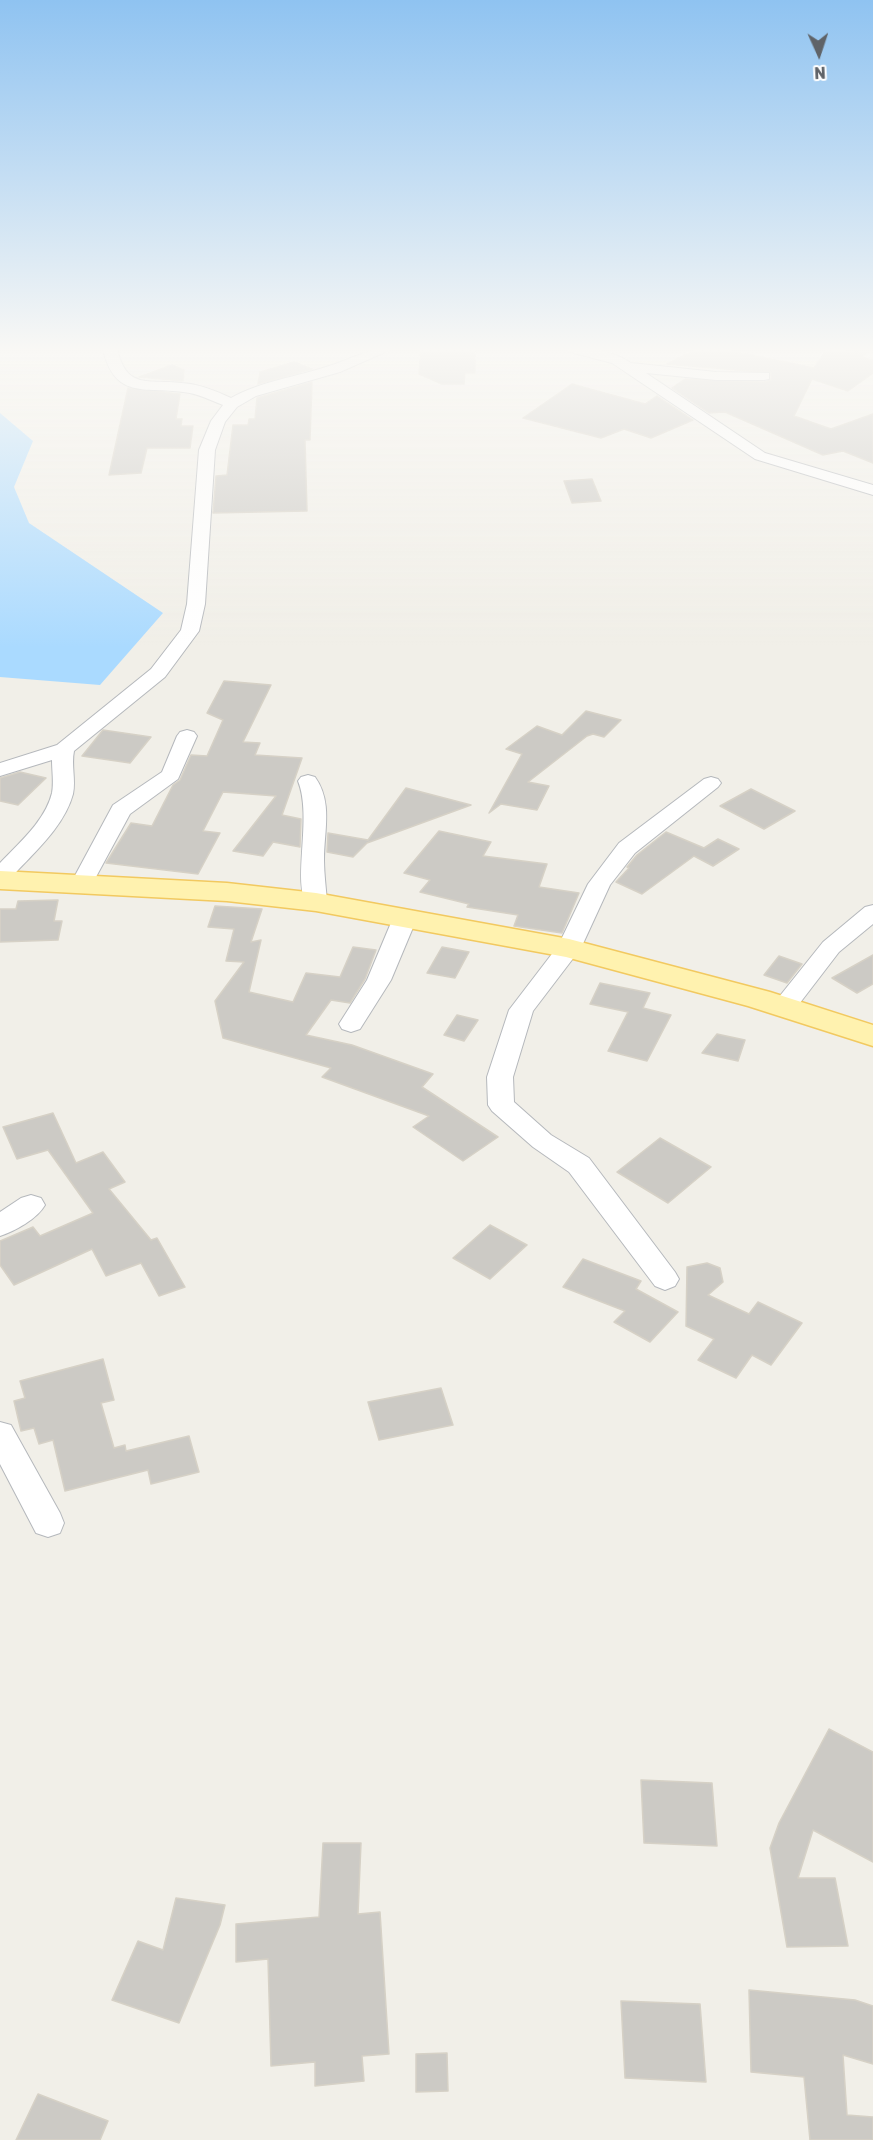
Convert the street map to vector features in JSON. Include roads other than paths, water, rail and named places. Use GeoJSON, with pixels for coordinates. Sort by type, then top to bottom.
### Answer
{"type":"FeatureCollection","features":[{"type":"Feature","properties":{"kind":"main road"},"geometry":{"type":"LineString","coordinates":[[0,878],[227,892],[316,902],[405,918],[569,948],[784,1007],[873,1036]]}},
{"type":"Feature","properties":{"kind":"street"},"geometry":{"type":"LineString","coordinates":[[0,770],[64,749],[158,673],[190,631],[196,604],[207,449]]}},
{"type":"Feature","properties":{"kind":"street"},"geometry":{"type":"LineString","coordinates":[[749,449],[760,456],[873,490]]}},
{"type":"Feature","properties":{"kind":"street"},"geometry":{"type":"LineString","coordinates":[[82,883],[121,810],[171,776],[188,736]]}},
{"type":"Feature","properties":{"kind":"street"},"geometry":{"type":"LineString","coordinates":[[0,878],[50,818],[62,795],[61,758],[64,749]]}},
{"type":"Feature","properties":{"kind":"street"},"geometry":{"type":"LineString","coordinates":[[309,781],[316,797],[317,824],[313,857],[316,902]]}},
{"type":"Feature","properties":{"kind":"street"},"geometry":{"type":"LineString","coordinates":[[665,1279],[579,1165],[542,1141],[501,1105],[500,1077],[521,1010],[569,948],[598,884],[627,848],[711,783]]}},
{"type":"Feature","properties":{"kind":"street"},"geometry":{"type":"LineString","coordinates":[[784,1007],[831,947],[873,912]]}},
{"type":"Feature","properties":{"kind":"street"},"geometry":{"type":"LineString","coordinates":[[351,1024],[379,980],[405,918]]}},
{"type":"Feature","properties":{"kind":"street"},"geometry":{"type":"LineString","coordinates":[[0,1226],[32,1205]]}},
{"type":"Feature","properties":{"kind":"street"},"geometry":{"type":"LineString","coordinates":[[0,1434],[48,1523]]}},
{"type":"Feature","properties":{"kind":"water"},"geometry":{"type":"Polygon","coordinates":[[[0,449],[30,449],[14,487],[29,523],[163,613],[100,685],[0,677],[0,449]]]}}]}
